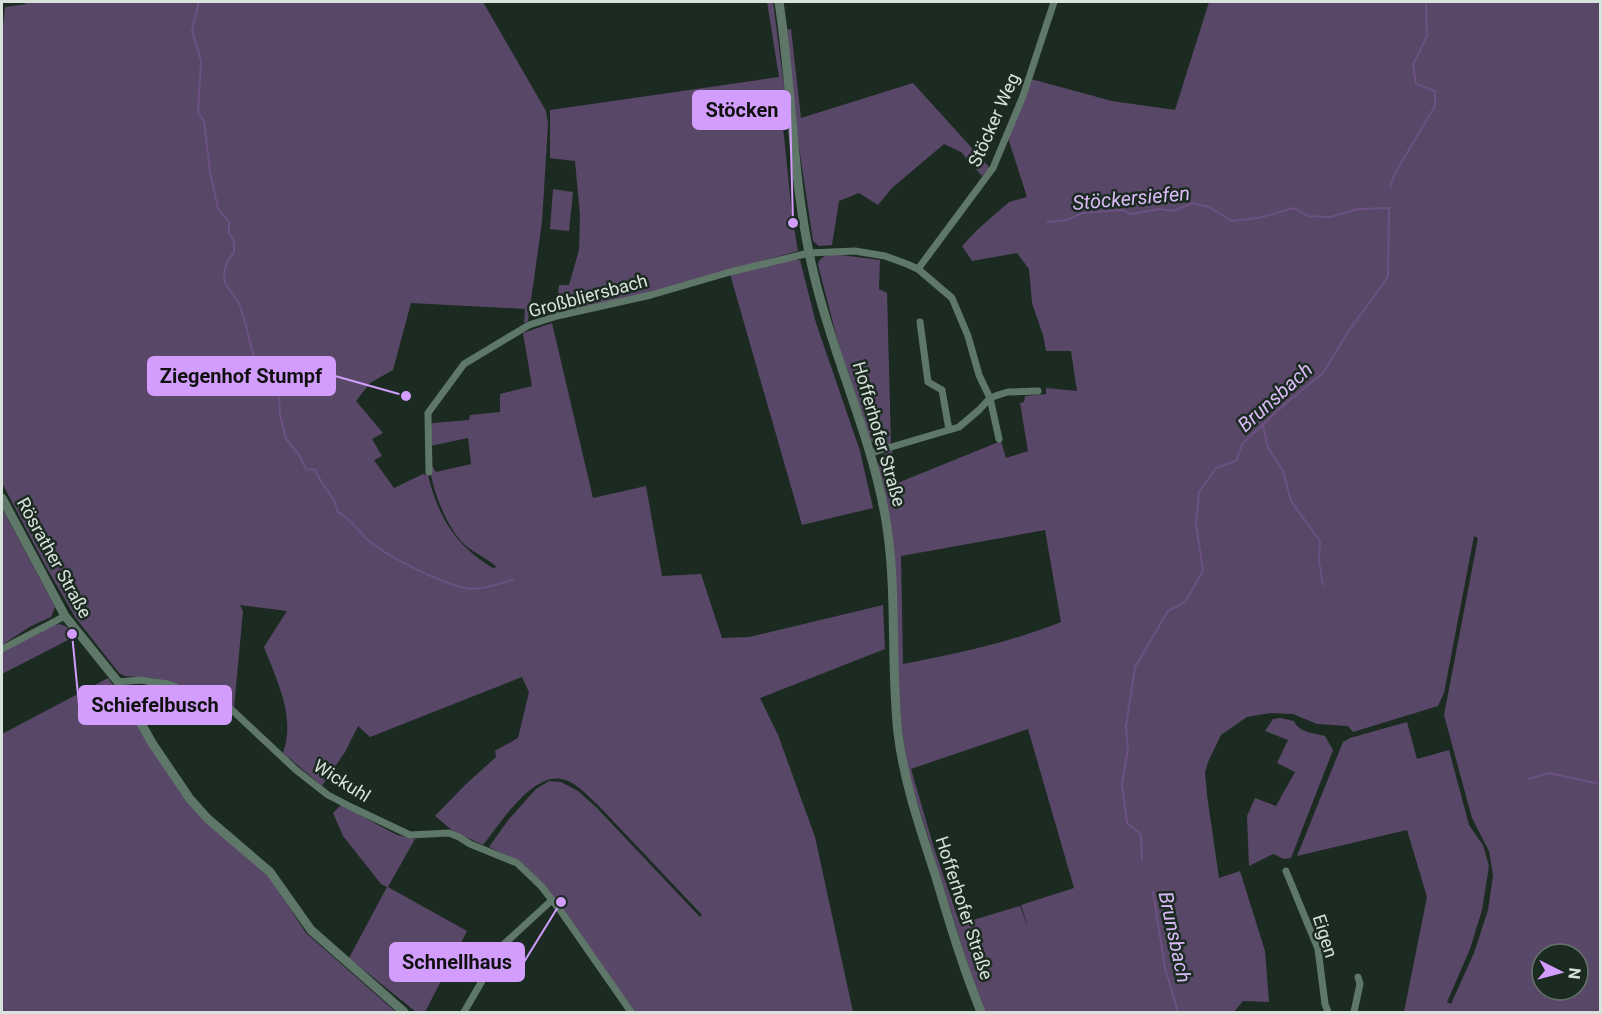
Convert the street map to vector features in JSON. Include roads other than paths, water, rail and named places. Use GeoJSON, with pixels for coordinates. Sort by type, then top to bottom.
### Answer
{"type":"FeatureCollection","features":[{"type":"Feature","properties":{"kind":"street","name":"Hofferhofer Straße"},"geometry":{"type":"LineString","coordinates":[[779,2],[788,72],[797,180],[809,253],[825,313],[871,453],[882,499],[890,555],[895,685],[901,754],[915,809],[968,978],[981,1012]]}},
{"type":"Feature","properties":{"kind":"street","name":"Stöcker Weg"},"geometry":{"type":"LineString","coordinates":[[918,270],[993,168],[1023,96],[1054,2]]}},
{"type":"Feature","properties":{"kind":"street","name":"Großbliersbach"},"geometry":{"type":"LineString","coordinates":[[429,472],[428,413],[464,364],[529,325],[557,316],[681,288],[809,253],[844,250],[875,254],[918,270],[954,301],[990,398],[999,439]]}},
{"type":"Feature","properties":{"kind":"street"},"geometry":{"type":"LineString","coordinates":[[920,322],[928,382],[942,390],[949,430]]}},
{"type":"Feature","properties":{"kind":"street"},"geometry":{"type":"LineString","coordinates":[[871,453],[959,427],[990,398],[1008,392],[1038,391]]}},
{"type":"Feature","properties":{"kind":"street","name":"Rösrather Straße"},"geometry":{"type":"LineString","coordinates":[[2,498],[65,616],[118,682],[152,743],[198,809],[270,872],[311,930],[404,1012]]}},
{"type":"Feature","properties":{"kind":"street"},"geometry":{"type":"LineString","coordinates":[[2,649],[65,616]]}},
{"type":"Feature","properties":{"kind":"street","name":"Wickuhl"},"geometry":{"type":"LineString","coordinates":[[118,682],[140,680],[168,684],[232,710],[282,757],[328,795],[404,833],[415,836],[449,833],[517,863],[528,872],[552,900],[631,1012]]}},
{"type":"Feature","properties":{"kind":"street","name":"Eigen"},"geometry":{"type":"LineString","coordinates":[[1286,872],[1318,949],[1324,1004],[1328,1012]]}},
{"type":"Feature","properties":{"kind":"street"},"geometry":{"type":"LineString","coordinates":[[464,1012],[503,945],[552,900]]}},
{"type":"Feature","properties":{"kind":"street"},"geometry":{"type":"LineString","coordinates":[[1354,1012],[1359,984],[1358,976]]}},
{"type":"Feature","properties":{"kind":"waterway"},"geometry":{"type":"LineString","coordinates":[[199,2],[192,30],[201,61],[198,113],[204,121],[210,172],[218,209],[229,222],[229,233],[234,241],[234,252],[227,262],[224,278],[240,306],[257,365],[270,386],[279,394],[280,415],[286,439],[299,455],[306,469],[315,470],[334,500],[338,512],[377,547],[418,570],[462,587],[482,588],[513,580]]}},
{"type":"Feature","properties":{"kind":"waterway","name":"Brunsbach"},"geometry":{"type":"LineString","coordinates":[[1390,187],[1395,173],[1435,106],[1435,91],[1416,84],[1413,65],[1427,36],[1426,2]]}},
{"type":"Feature","properties":{"kind":"waterway","name":"Brunsbach"},"geometry":{"type":"LineString","coordinates":[[1047,222],[1067,220],[1082,213],[1122,210],[1132,214],[1159,209],[1173,211],[1193,203],[1209,207],[1232,221],[1258,218],[1294,208],[1308,216],[1331,217],[1358,209],[1389,208],[1388,277],[1348,332],[1323,373],[1243,443],[1236,461],[1216,468],[1199,492],[1196,524],[1203,571],[1185,602],[1168,611],[1135,667],[1126,726],[1128,748],[1122,784],[1127,823],[1141,834],[1142,859]]}},
{"type":"Feature","properties":{"kind":"waterway"},"geometry":{"type":"LineString","coordinates":[[1263,425],[1268,448],[1283,471],[1291,501],[1320,541],[1319,561],[1323,585]]}},
{"type":"Feature","properties":{"kind":"waterway"},"geometry":{"type":"LineString","coordinates":[[1528,779],[1549,773],[1600,784]]}},
{"type":"Feature","properties":{"kind":"waterway","name":"Brunsbach"},"geometry":{"type":"LineString","coordinates":[[1153,892],[1165,968],[1178,1012]]}},
{"type":"Feature","properties":{"kind":"place","name":"Stöcken"},"geometry":{"type":"Point","coordinates":[793,223]}},
{"type":"Feature","properties":{"kind":"place","name":"Ziegenhof Stumpf"},"geometry":{"type":"Point","coordinates":[406,396]}},
{"type":"Feature","properties":{"kind":"place","name":"Schiefelbusch"},"geometry":{"type":"Point","coordinates":[72,634]}},
{"type":"Feature","properties":{"kind":"place","name":"Schnellhaus"},"geometry":{"type":"Point","coordinates":[561,902]}},
{"type":"Feature","properties":{"kind":"water label","name":"Stöckersiefen"},"geometry":{"type":"Point","coordinates":[1131,198]}}]}
